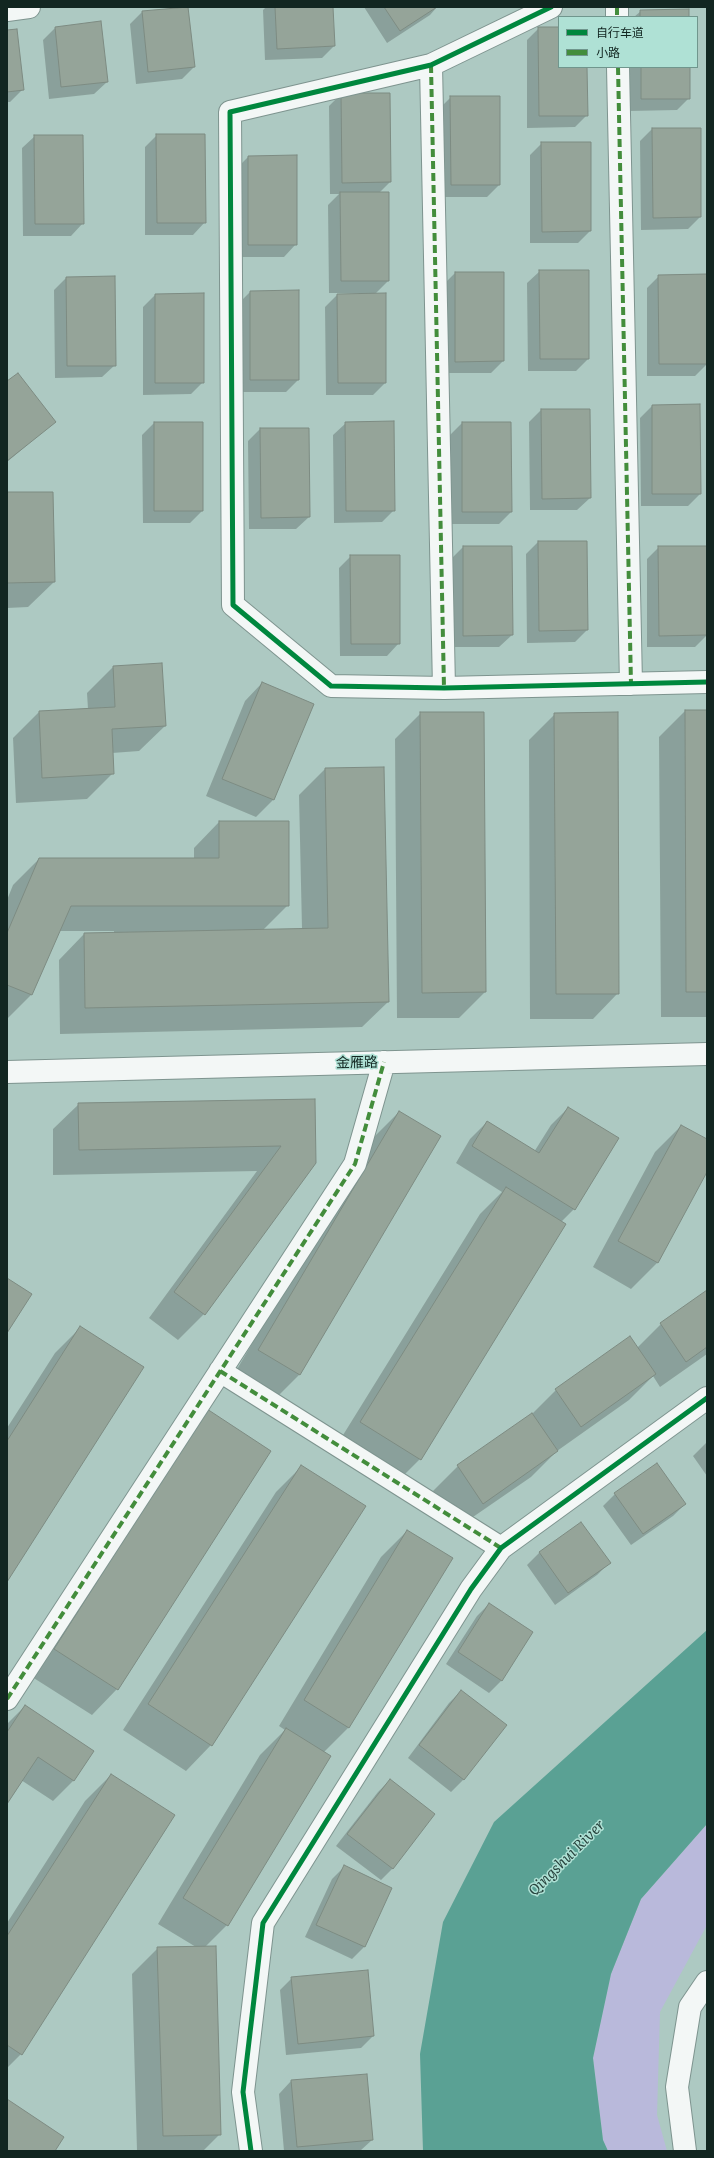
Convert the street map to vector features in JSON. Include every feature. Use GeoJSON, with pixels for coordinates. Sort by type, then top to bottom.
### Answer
{"type":"FeatureCollection","features":[{"type":"Feature","properties":{"kind":"street"},"geometry":{"type":"LineString","coordinates":[[7,10],[29,7]]}},
{"type":"Feature","properties":{"kind":"street"},"geometry":{"type":"LineString","coordinates":[[551,7],[431,65],[230,112],[233,605],[331,686],[444,688],[707,682]]}},
{"type":"Feature","properties":{"kind":"street"},"geometry":{"type":"LineString","coordinates":[[431,65],[444,688]]}},
{"type":"Feature","properties":{"kind":"street"},"geometry":{"type":"LineString","coordinates":[[618,68],[631,684]]}},
{"type":"Feature","properties":{"kind":"street","name":"金雁路"},"geometry":{"type":"LineString","coordinates":[[7,1072],[707,1054]]}},
{"type":"Feature","properties":{"kind":"street"},"geometry":{"type":"LineString","coordinates":[[7,1699],[355,1164],[384,1062]]}},
{"type":"Feature","properties":{"kind":"street"},"geometry":{"type":"LineString","coordinates":[[220,1370],[501,1548]]}},
{"type":"Feature","properties":{"kind":"street"},"geometry":{"type":"LineString","coordinates":[[251,2151],[244,2092],[263,1923],[471,1590],[501,1548],[707,1398]]}},
{"type":"Feature","properties":{"kind":"street"},"geometry":{"type":"LineString","coordinates":[[685,2151],[677,2087],[690,2007],[707,1982]]}},
{"type":"Feature","properties":{"kind":"shaded area"},"geometry":{"type":"Polygon","coordinates":[[[707,1824],[707,1925],[660,2012],[657,2115],[667,2151],[608,2151],[603,2140],[593,2058],[611,1974],[641,1899],[707,1824]]]}},
{"type":"Feature","properties":{"kind":"water","name":"Qingshui River"},"geometry":{"type":"Polygon","coordinates":[[[707,1630],[707,1824],[641,1899],[611,1974],[593,2058],[603,2140],[608,2151],[423,2151],[420,2054],[443,1922],[494,1822],[707,1630]]]}},
{"type":"Feature","properties":{"kind":"building"},"geometry":{"type":"Polygon","coordinates":[[[188,7],[195,67],[148,72],[142,11],[188,7]]]}},
{"type":"Feature","properties":{"kind":"building"},"geometry":{"type":"Polygon","coordinates":[[[275,7],[333,7],[335,46],[277,49],[275,7]]]}},
{"type":"Feature","properties":{"kind":"building"},"geometry":{"type":"Polygon","coordinates":[[[384,7],[437,7],[400,31],[384,7]]]}},
{"type":"Feature","properties":{"kind":"building"},"geometry":{"type":"Polygon","coordinates":[[[689,9],[689,16],[640,16],[640,10],[689,9]]]}},
{"type":"Feature","properties":{"kind":"building"},"geometry":{"type":"Polygon","coordinates":[[[101,21],[108,82],[61,87],[55,27],[101,21]]]}},
{"type":"Feature","properties":{"kind":"building"},"geometry":{"type":"Polygon","coordinates":[[[538,27],[558,27],[558,68],[587,68],[588,116],[539,116],[538,27]]]}},
{"type":"Feature","properties":{"kind":"building"},"geometry":{"type":"Polygon","coordinates":[[[17,29],[24,90],[7,92],[7,30],[17,29]]]}},
{"type":"Feature","properties":{"kind":"building"},"geometry":{"type":"Polygon","coordinates":[[[641,68],[690,68],[690,99],[641,99],[641,68]]]}},
{"type":"Feature","properties":{"kind":"building"},"geometry":{"type":"Polygon","coordinates":[[[341,93],[390,93],[391,182],[342,183],[341,93]]]}},
{"type":"Feature","properties":{"kind":"building"},"geometry":{"type":"Polygon","coordinates":[[[450,96],[500,96],[500,185],[451,185],[450,96]]]}},
{"type":"Feature","properties":{"kind":"building"},"geometry":{"type":"Polygon","coordinates":[[[652,128],[701,128],[701,217],[653,218],[652,128]]]}},
{"type":"Feature","properties":{"kind":"building"},"geometry":{"type":"Polygon","coordinates":[[[156,134],[205,134],[206,223],[157,223],[156,134]]]}},
{"type":"Feature","properties":{"kind":"building"},"geometry":{"type":"Polygon","coordinates":[[[34,135],[83,135],[84,224],[35,224],[34,135]]]}},
{"type":"Feature","properties":{"kind":"building"},"geometry":{"type":"Polygon","coordinates":[[[541,142],[591,142],[591,231],[542,232],[541,142]]]}},
{"type":"Feature","properties":{"kind":"building"},"geometry":{"type":"Polygon","coordinates":[[[297,155],[297,245],[248,245],[248,156],[297,155]]]}},
{"type":"Feature","properties":{"kind":"building"},"geometry":{"type":"Polygon","coordinates":[[[340,192],[389,192],[389,281],[341,281],[340,192]]]}},
{"type":"Feature","properties":{"kind":"building"},"geometry":{"type":"Polygon","coordinates":[[[539,270],[589,270],[589,359],[540,359],[539,270]]]}},
{"type":"Feature","properties":{"kind":"building"},"geometry":{"type":"Polygon","coordinates":[[[455,272],[504,272],[504,361],[455,362],[455,272]]]}},
{"type":"Feature","properties":{"kind":"building"},"geometry":{"type":"Polygon","coordinates":[[[707,274],[707,364],[659,364],[658,275],[707,274]]]}},
{"type":"Feature","properties":{"kind":"building"},"geometry":{"type":"Polygon","coordinates":[[[115,276],[116,366],[67,366],[66,277],[115,276]]]}},
{"type":"Feature","properties":{"kind":"building"},"geometry":{"type":"Polygon","coordinates":[[[299,290],[299,380],[250,380],[250,291],[299,290]]]}},
{"type":"Feature","properties":{"kind":"building"},"geometry":{"type":"Polygon","coordinates":[[[204,293],[204,383],[155,383],[155,294],[204,293]]]}},
{"type":"Feature","properties":{"kind":"building"},"geometry":{"type":"Polygon","coordinates":[[[386,293],[386,383],[338,383],[337,294],[386,293]]]}},
{"type":"Feature","properties":{"kind":"building"},"geometry":{"type":"Polygon","coordinates":[[[18,373],[56,422],[7,461],[7,381],[18,373]]]}},
{"type":"Feature","properties":{"kind":"building"},"geometry":{"type":"Polygon","coordinates":[[[700,404],[701,494],[652,494],[652,405],[700,404]]]}},
{"type":"Feature","properties":{"kind":"building"},"geometry":{"type":"Polygon","coordinates":[[[541,409],[590,409],[591,498],[542,499],[541,409]]]}},
{"type":"Feature","properties":{"kind":"building"},"geometry":{"type":"Polygon","coordinates":[[[394,421],[395,511],[346,511],[345,422],[394,421]]]}},
{"type":"Feature","properties":{"kind":"building"},"geometry":{"type":"Polygon","coordinates":[[[154,422],[203,422],[203,511],[154,511],[154,422]]]}},
{"type":"Feature","properties":{"kind":"building"},"geometry":{"type":"Polygon","coordinates":[[[462,422],[511,422],[512,512],[462,512],[462,422]]]}},
{"type":"Feature","properties":{"kind":"building"},"geometry":{"type":"Polygon","coordinates":[[[260,428],[309,428],[310,517],[261,518],[260,428]]]}},
{"type":"Feature","properties":{"kind":"building"},"geometry":{"type":"Polygon","coordinates":[[[7,492],[53,492],[55,582],[7,583],[7,492]]]}},
{"type":"Feature","properties":{"kind":"building"},"geometry":{"type":"Polygon","coordinates":[[[538,541],[587,541],[588,630],[539,631],[538,541]]]}},
{"type":"Feature","properties":{"kind":"building"},"geometry":{"type":"Polygon","coordinates":[[[463,546],[512,546],[513,635],[463,636],[463,546]]]}},
{"type":"Feature","properties":{"kind":"building"},"geometry":{"type":"Polygon","coordinates":[[[658,546],[707,546],[707,635],[659,636],[658,546]]]}},
{"type":"Feature","properties":{"kind":"building"},"geometry":{"type":"Polygon","coordinates":[[[350,555],[400,555],[400,644],[351,644],[350,555]]]}},
{"type":"Feature","properties":{"kind":"building"},"geometry":{"type":"Polygon","coordinates":[[[162,663],[166,726],[112,729],[114,774],[42,778],[39,711],[115,707],[113,666],[162,663]]]}},
{"type":"Feature","properties":{"kind":"building"},"geometry":{"type":"Polygon","coordinates":[[[262,682],[314,704],[274,800],[222,779],[262,682]]]}},
{"type":"Feature","properties":{"kind":"building"},"geometry":{"type":"Polygon","coordinates":[[[685,710],[707,710],[707,992],[686,992],[685,710]]]}},
{"type":"Feature","properties":{"kind":"building"},"geometry":{"type":"Polygon","coordinates":[[[420,712],[484,712],[486,992],[422,993],[420,712]]]}},
{"type":"Feature","properties":{"kind":"building"},"geometry":{"type":"Polygon","coordinates":[[[618,712],[619,994],[556,994],[554,713],[618,712]]]}},
{"type":"Feature","properties":{"kind":"building"},"geometry":{"type":"Polygon","coordinates":[[[384,767],[389,1002],[85,1008],[84,933],[328,928],[325,768],[384,767]]]}},
{"type":"Feature","properties":{"kind":"building"},"geometry":{"type":"Polygon","coordinates":[[[219,821],[289,821],[289,906],[71,906],[32,995],[7,985],[7,933],[39,858],[219,858],[219,821]]]}},
{"type":"Feature","properties":{"kind":"building"},"geometry":{"type":"Polygon","coordinates":[[[315,1099],[316,1163],[205,1315],[174,1292],[281,1146],[79,1150],[78,1103],[315,1099]]]}},
{"type":"Feature","properties":{"kind":"building"},"geometry":{"type":"Polygon","coordinates":[[[568,1107],[619,1138],[575,1210],[472,1146],[487,1121],[539,1153],[568,1107]]]}},
{"type":"Feature","properties":{"kind":"building"},"geometry":{"type":"Polygon","coordinates":[[[399,1111],[441,1136],[300,1375],[258,1350],[399,1111]]]}},
{"type":"Feature","properties":{"kind":"building"},"geometry":{"type":"Polygon","coordinates":[[[681,1125],[707,1139],[707,1172],[658,1263],[618,1241],[681,1125]]]}},
{"type":"Feature","properties":{"kind":"building"},"geometry":{"type":"Polygon","coordinates":[[[506,1187],[566,1224],[421,1460],[360,1422],[506,1187]]]}},
{"type":"Feature","properties":{"kind":"building"},"geometry":{"type":"Polygon","coordinates":[[[7,1278],[32,1294],[7,1333],[7,1278]]]}},
{"type":"Feature","properties":{"kind":"building"},"geometry":{"type":"Polygon","coordinates":[[[707,1290],[707,1347],[686,1362],[660,1323],[707,1290]]]}},
{"type":"Feature","properties":{"kind":"building"},"geometry":{"type":"Polygon","coordinates":[[[80,1326],[144,1367],[7,1582],[7,1441],[80,1326]]]}},
{"type":"Feature","properties":{"kind":"building"},"geometry":{"type":"Polygon","coordinates":[[[630,1336],[656,1374],[581,1427],[555,1389],[630,1336]]]}},
{"type":"Feature","properties":{"kind":"building"},"geometry":{"type":"Polygon","coordinates":[[[207,1409],[271,1451],[118,1690],[54,1649],[207,1409]]]}},
{"type":"Feature","properties":{"kind":"building"},"geometry":{"type":"Polygon","coordinates":[[[532,1413],[558,1451],[483,1504],[457,1465],[532,1413]]]}},
{"type":"Feature","properties":{"kind":"building"},"geometry":{"type":"Polygon","coordinates":[[[657,1463],[686,1504],[643,1534],[614,1493],[657,1463]]]}},
{"type":"Feature","properties":{"kind":"building"},"geometry":{"type":"Polygon","coordinates":[[[301,1465],[366,1506],[212,1746],[148,1704],[301,1465]]]}},
{"type":"Feature","properties":{"kind":"building"},"geometry":{"type":"Polygon","coordinates":[[[581,1522],[611,1563],[568,1593],[539,1552],[581,1522]]]}},
{"type":"Feature","properties":{"kind":"building"},"geometry":{"type":"Polygon","coordinates":[[[407,1530],[453,1558],[349,1728],[304,1700],[407,1530]]]}},
{"type":"Feature","properties":{"kind":"building"},"geometry":{"type":"Polygon","coordinates":[[[489,1603],[533,1632],[502,1681],[458,1652],[489,1603]]]}},
{"type":"Feature","properties":{"kind":"building"},"geometry":{"type":"Polygon","coordinates":[[[461,1690],[507,1725],[464,1780],[419,1745],[461,1690]]]}},
{"type":"Feature","properties":{"kind":"building"},"geometry":{"type":"Polygon","coordinates":[[[25,1705],[94,1751],[74,1781],[38,1757],[7,1804],[7,1732],[25,1705]]]}},
{"type":"Feature","properties":{"kind":"building"},"geometry":{"type":"Polygon","coordinates":[[[286,1728],[331,1756],[228,1926],[183,1898],[286,1728]]]}},
{"type":"Feature","properties":{"kind":"building"},"geometry":{"type":"Polygon","coordinates":[[[111,1774],[175,1815],[22,2055],[7,2045],[7,1936],[111,1774]]]}},
{"type":"Feature","properties":{"kind":"building"},"geometry":{"type":"Polygon","coordinates":[[[390,1779],[435,1814],[393,1869],[347,1834],[390,1779]]]}},
{"type":"Feature","properties":{"kind":"building"},"geometry":{"type":"Polygon","coordinates":[[[344,1865],[392,1888],[365,1947],[316,1925],[344,1865]]]}},
{"type":"Feature","properties":{"kind":"building"},"geometry":{"type":"Polygon","coordinates":[[[216,1946],[221,2135],[163,2136],[157,1947],[216,1946]]]}},
{"type":"Feature","properties":{"kind":"building"},"geometry":{"type":"Polygon","coordinates":[[[368,1970],[374,2036],[298,2044],[291,1977],[368,1970]]]}},
{"type":"Feature","properties":{"kind":"building"},"geometry":{"type":"Polygon","coordinates":[[[367,2074],[373,2140],[297,2147],[291,2080],[367,2074]]]}},
{"type":"Feature","properties":{"kind":"building"},"geometry":{"type":"Polygon","coordinates":[[[7,2099],[64,2137],[55,2151],[7,2151],[7,2099]]]}},
{"type":"Feature","properties":{"kind":"marked path"},"geometry":{"type":"LineString","coordinates":[[617,7],[617,16]]}},
{"type":"Feature","properties":{"kind":"marked path"},"geometry":{"type":"LineString","coordinates":[[431,65],[444,688]]}},
{"type":"Feature","properties":{"kind":"marked path"},"geometry":{"type":"LineString","coordinates":[[618,68],[631,684]]}},
{"type":"Feature","properties":{"kind":"marked path"},"geometry":{"type":"LineString","coordinates":[[7,1699],[355,1164],[384,1062]]}},
{"type":"Feature","properties":{"kind":"marked path"},"geometry":{"type":"LineString","coordinates":[[220,1371],[501,1548]]}},
{"type":"Feature","properties":{"kind":"cycle path"},"geometry":{"type":"LineString","coordinates":[[551,7],[431,65],[230,112],[233,605],[331,686],[444,688],[707,682]]}},
{"type":"Feature","properties":{"kind":"cycle path"},"geometry":{"type":"LineString","coordinates":[[251,2151],[243,2092],[263,1923],[471,1589],[501,1548],[707,1398]]}}]}
